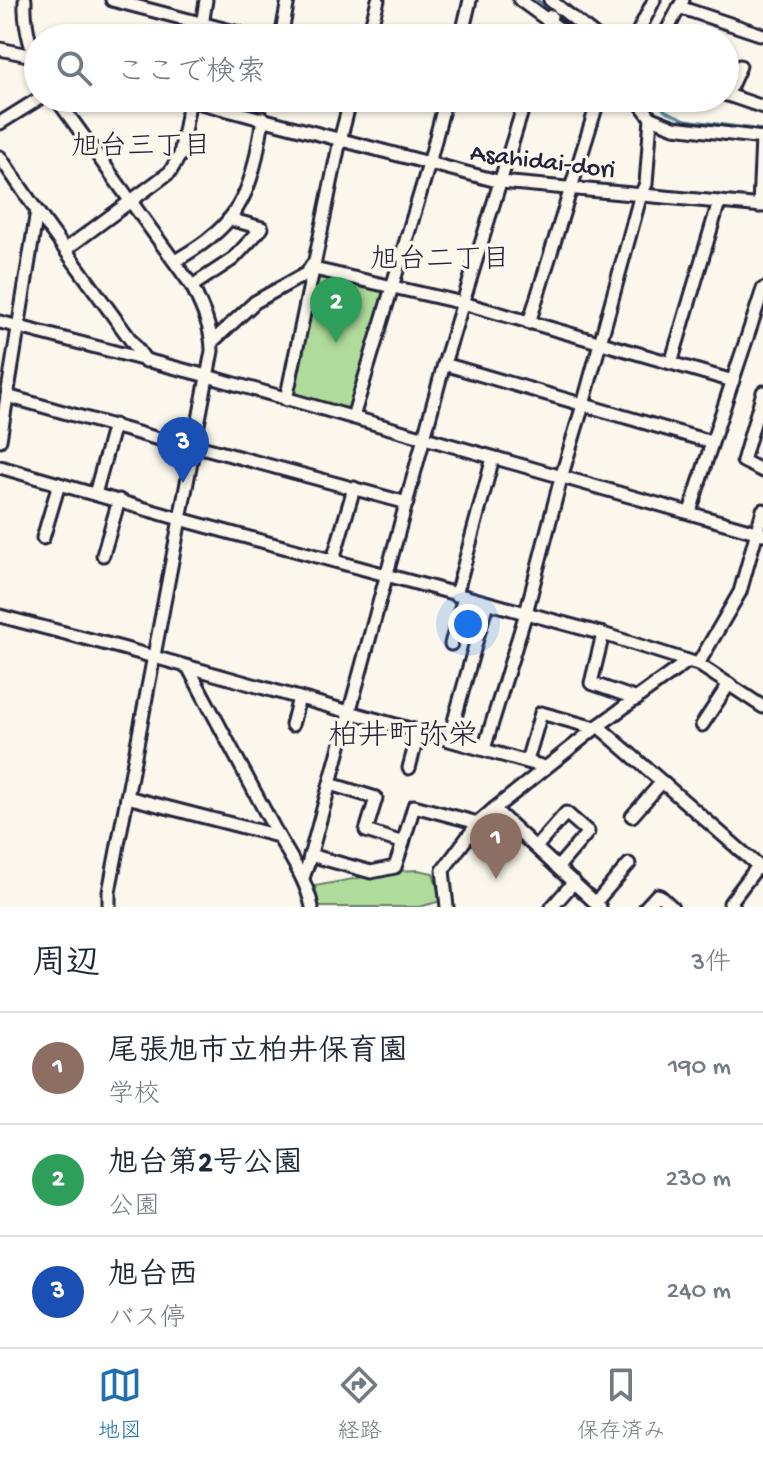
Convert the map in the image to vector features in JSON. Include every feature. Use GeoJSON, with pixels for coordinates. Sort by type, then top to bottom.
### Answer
{"type":"FeatureCollection","features":[{"type":"Feature","properties":{"kind":"street"},"geometry":{"type":"LineString","coordinates":[[25,0],[27,24]]}},
{"type":"Feature","properties":{"kind":"street"},"geometry":{"type":"LineString","coordinates":[[116,0],[207,24]]}},
{"type":"Feature","properties":{"kind":"street"},"geometry":{"type":"LineString","coordinates":[[203,23],[206,0]]}},
{"type":"Feature","properties":{"kind":"street"},"geometry":{"type":"LineString","coordinates":[[284,24],[288,0]]}},
{"type":"Feature","properties":{"kind":"street"},"geometry":{"type":"LineString","coordinates":[[372,24],[378,0]]}},
{"type":"Feature","properties":{"kind":"street"},"geometry":{"type":"LineString","coordinates":[[464,24],[470,0]]}},
{"type":"Feature","properties":{"kind":"street"},"geometry":{"type":"LineString","coordinates":[[520,0],[554,8],[577,24]]}},
{"type":"Feature","properties":{"kind":"street"},"geometry":{"type":"LineString","coordinates":[[642,24],[654,0]]}},
{"type":"Feature","properties":{"kind":"street"},"geometry":{"type":"LineString","coordinates":[[670,24],[680,3],[734,24]]}},
{"type":"Feature","properties":{"kind":"street"},"geometry":{"type":"LineString","coordinates":[[739,26],[763,35]]}},
{"type":"Feature","properties":{"kind":"street"},"geometry":{"type":"LineString","coordinates":[[0,49],[24,55]]}},
{"type":"Feature","properties":{"kind":"street"},"geometry":{"type":"LineString","coordinates":[[739,99],[763,107]]}},
{"type":"Feature","properties":{"kind":"street"},"geometry":{"type":"LineString","coordinates":[[0,123],[24,108]]}},
{"type":"Feature","properties":{"kind":"street"},"geometry":{"type":"LineString","coordinates":[[66,112],[192,286],[206,316],[212,342],[109,892],[109,907]]}},
{"type":"Feature","properties":{"kind":"street"},"geometry":{"type":"LineString","coordinates":[[66,249],[170,172],[180,155],[185,112]]}},
{"type":"Feature","properties":{"kind":"street","name":"Asahidai-dori"},"geometry":{"type":"LineString","coordinates":[[239,112],[501,182],[761,206]]}},
{"type":"Feature","properties":{"kind":"street"},"geometry":{"type":"LineString","coordinates":[[286,400],[347,112]]}},
{"type":"Feature","properties":{"kind":"street"},"geometry":{"type":"LineString","coordinates":[[353,417],[442,112]]}},
{"type":"Feature","properties":{"kind":"street"},"geometry":{"type":"LineString","coordinates":[[303,878],[444,364],[522,112]]}},
{"type":"Feature","properties":{"kind":"street"},"geometry":{"type":"LineString","coordinates":[[529,323],[595,112]]}},
{"type":"Feature","properties":{"kind":"street"},"geometry":{"type":"LineString","coordinates":[[646,112],[651,118],[674,127],[762,138],[761,206]]}},
{"type":"Feature","properties":{"kind":"street"},"geometry":{"type":"LineString","coordinates":[[175,261],[211,237],[229,219],[246,192],[255,167],[263,118]]}},
{"type":"Feature","properties":{"kind":"street"},"geometry":{"type":"LineString","coordinates":[[484,749],[526,613],[599,341],[646,184],[651,118]]}},
{"type":"Feature","properties":{"kind":"street"},"geometry":{"type":"LineString","coordinates":[[0,157],[146,361]]}},
{"type":"Feature","properties":{"kind":"street"},"geometry":{"type":"LineString","coordinates":[[671,363],[719,202]]}},
{"type":"Feature","properties":{"kind":"street"},"geometry":{"type":"LineString","coordinates":[[0,440],[37,211]]}},
{"type":"Feature","properties":{"kind":"street"},"geometry":{"type":"LineString","coordinates":[[192,286],[233,259],[262,228],[229,219]]}},
{"type":"Feature","properties":{"kind":"street"},"geometry":{"type":"LineString","coordinates":[[315,265],[463,303],[733,381]]}},
{"type":"Feature","properties":{"kind":"street"},"geometry":{"type":"LineString","coordinates":[[212,342],[255,302],[307,273],[315,265]]}},
{"type":"Feature","properties":{"kind":"street"},"geometry":{"type":"LineString","coordinates":[[690,512],[763,289]]}},
{"type":"Feature","properties":{"kind":"street"},"geometry":{"type":"LineString","coordinates":[[0,322],[207,376],[760,533]]}},
{"type":"Feature","properties":{"kind":"street"},"geometry":{"type":"LineString","coordinates":[[444,364],[711,442]]}},
{"type":"Feature","properties":{"kind":"street"},"geometry":{"type":"LineString","coordinates":[[763,392],[743,461],[763,471]]}},
{"type":"Feature","properties":{"kind":"street"},"geometry":{"type":"LineString","coordinates":[[7,396],[194,449],[201,447],[407,503]]}},
{"type":"Feature","properties":{"kind":"street"},"geometry":{"type":"LineString","coordinates":[[95,494],[114,425]]}},
{"type":"Feature","properties":{"kind":"street"},"geometry":{"type":"LineString","coordinates":[[451,644],[493,458]]}},
{"type":"Feature","properties":{"kind":"street"},"geometry":{"type":"LineString","coordinates":[[0,467],[603,634],[693,663],[763,707]]}},
{"type":"Feature","properties":{"kind":"street"},"geometry":{"type":"LineString","coordinates":[[43,538],[59,484]]}},
{"type":"Feature","properties":{"kind":"street"},"geometry":{"type":"LineString","coordinates":[[333,560],[354,488]]}},
{"type":"Feature","properties":{"kind":"street"},"geometry":{"type":"LineString","coordinates":[[103,555],[119,500]]}},
{"type":"Feature","properties":{"kind":"street"},"geometry":{"type":"LineString","coordinates":[[443,906],[443,870],[478,823],[597,727],[693,663],[740,592],[760,533],[763,510]]}},
{"type":"Feature","properties":{"kind":"street"},"geometry":{"type":"LineString","coordinates":[[449,739],[487,603]]}},
{"type":"Feature","properties":{"kind":"street"},"geometry":{"type":"LineString","coordinates":[[0,616],[545,767]]}},
{"type":"Feature","properties":{"kind":"street"},"geometry":{"type":"LineString","coordinates":[[603,634],[591,683],[637,699]]}},
{"type":"Feature","properties":{"kind":"street"},"geometry":{"type":"LineString","coordinates":[[188,667],[303,878],[312,907]]}},
{"type":"Feature","properties":{"kind":"street"},"geometry":{"type":"LineString","coordinates":[[702,725],[729,684]]}},
{"type":"Feature","properties":{"kind":"street"},"geometry":{"type":"LineString","coordinates":[[292,725],[299,698]]}},
{"type":"Feature","properties":{"kind":"street"},"geometry":{"type":"LineString","coordinates":[[527,761],[541,713],[597,727],[761,868],[730,903],[734,907]]}},
{"type":"Feature","properties":{"kind":"street"},"geometry":{"type":"LineString","coordinates":[[409,768],[419,731]]}},
{"type":"Feature","properties":{"kind":"street"},"geometry":{"type":"LineString","coordinates":[[632,816],[662,782]]}},
{"type":"Feature","properties":{"kind":"street"},"geometry":{"type":"LineString","coordinates":[[330,784],[376,798],[366,831],[403,843]]}},
{"type":"Feature","properties":{"kind":"street"},"geometry":{"type":"LineString","coordinates":[[127,797],[278,836]]}},
{"type":"Feature","properties":{"kind":"street"},"geometry":{"type":"LineString","coordinates":[[310,855],[371,872],[395,867],[414,806],[478,823]]}},
{"type":"Feature","properties":{"kind":"street"},"geometry":{"type":"LineString","coordinates":[[494,809],[598,906],[629,864]]}},
{"type":"Feature","properties":{"kind":"street"},"geometry":{"type":"LineString","coordinates":[[536,847],[566,813],[588,832],[558,867]]}},
{"type":"Feature","properties":{"kind":"street"},"geometry":{"type":"LineString","coordinates":[[552,907],[574,882]]}},
{"type":"Feature","properties":{"kind":"street"},"geometry":{"type":"LineString","coordinates":[[646,907],[657,895],[672,907]]}},
{"type":"Feature","properties":{"kind":"green space"},"geometry":{"type":"Polygon","coordinates":[[[318,275],[385,289],[349,412],[291,397],[318,275]]]}},
{"type":"Feature","properties":{"kind":"green space"},"geometry":{"type":"Polygon","coordinates":[[[418,870],[433,873],[441,901],[419,907],[319,907],[315,886],[418,870]]]}},
{"type":"Feature","properties":{"kind":"waterway"},"geometry":{"type":"LineString","coordinates":[[537,0],[569,24]]}},
{"type":"Feature","properties":{"kind":"waterway"},"geometry":{"type":"LineString","coordinates":[[668,112],[686,120],[763,130]]}},
{"type":"Feature","properties":{"kind":"place","name":"旭台第2号公園"},"geometry":{"type":"Point","coordinates":[336,343]}},
{"type":"Feature","properties":{"kind":"place","name":"旭台西"},"geometry":{"type":"Point","coordinates":[183,483]}},
{"type":"Feature","properties":{"kind":"place","name":"尾張旭市立柏井保育園"},"geometry":{"type":"Point","coordinates":[496,879]}},
{"type":"Feature","properties":{"kind":"district","name":"旭台三丁目"},"geometry":{"type":"Point","coordinates":[141,144]}},
{"type":"Feature","properties":{"kind":"district","name":"旭台二丁目"},"geometry":{"type":"Point","coordinates":[440,257]}},
{"type":"Feature","properties":{"kind":"district","name":"柏井町弥栄"},"geometry":{"type":"Point","coordinates":[403,734]}}]}
